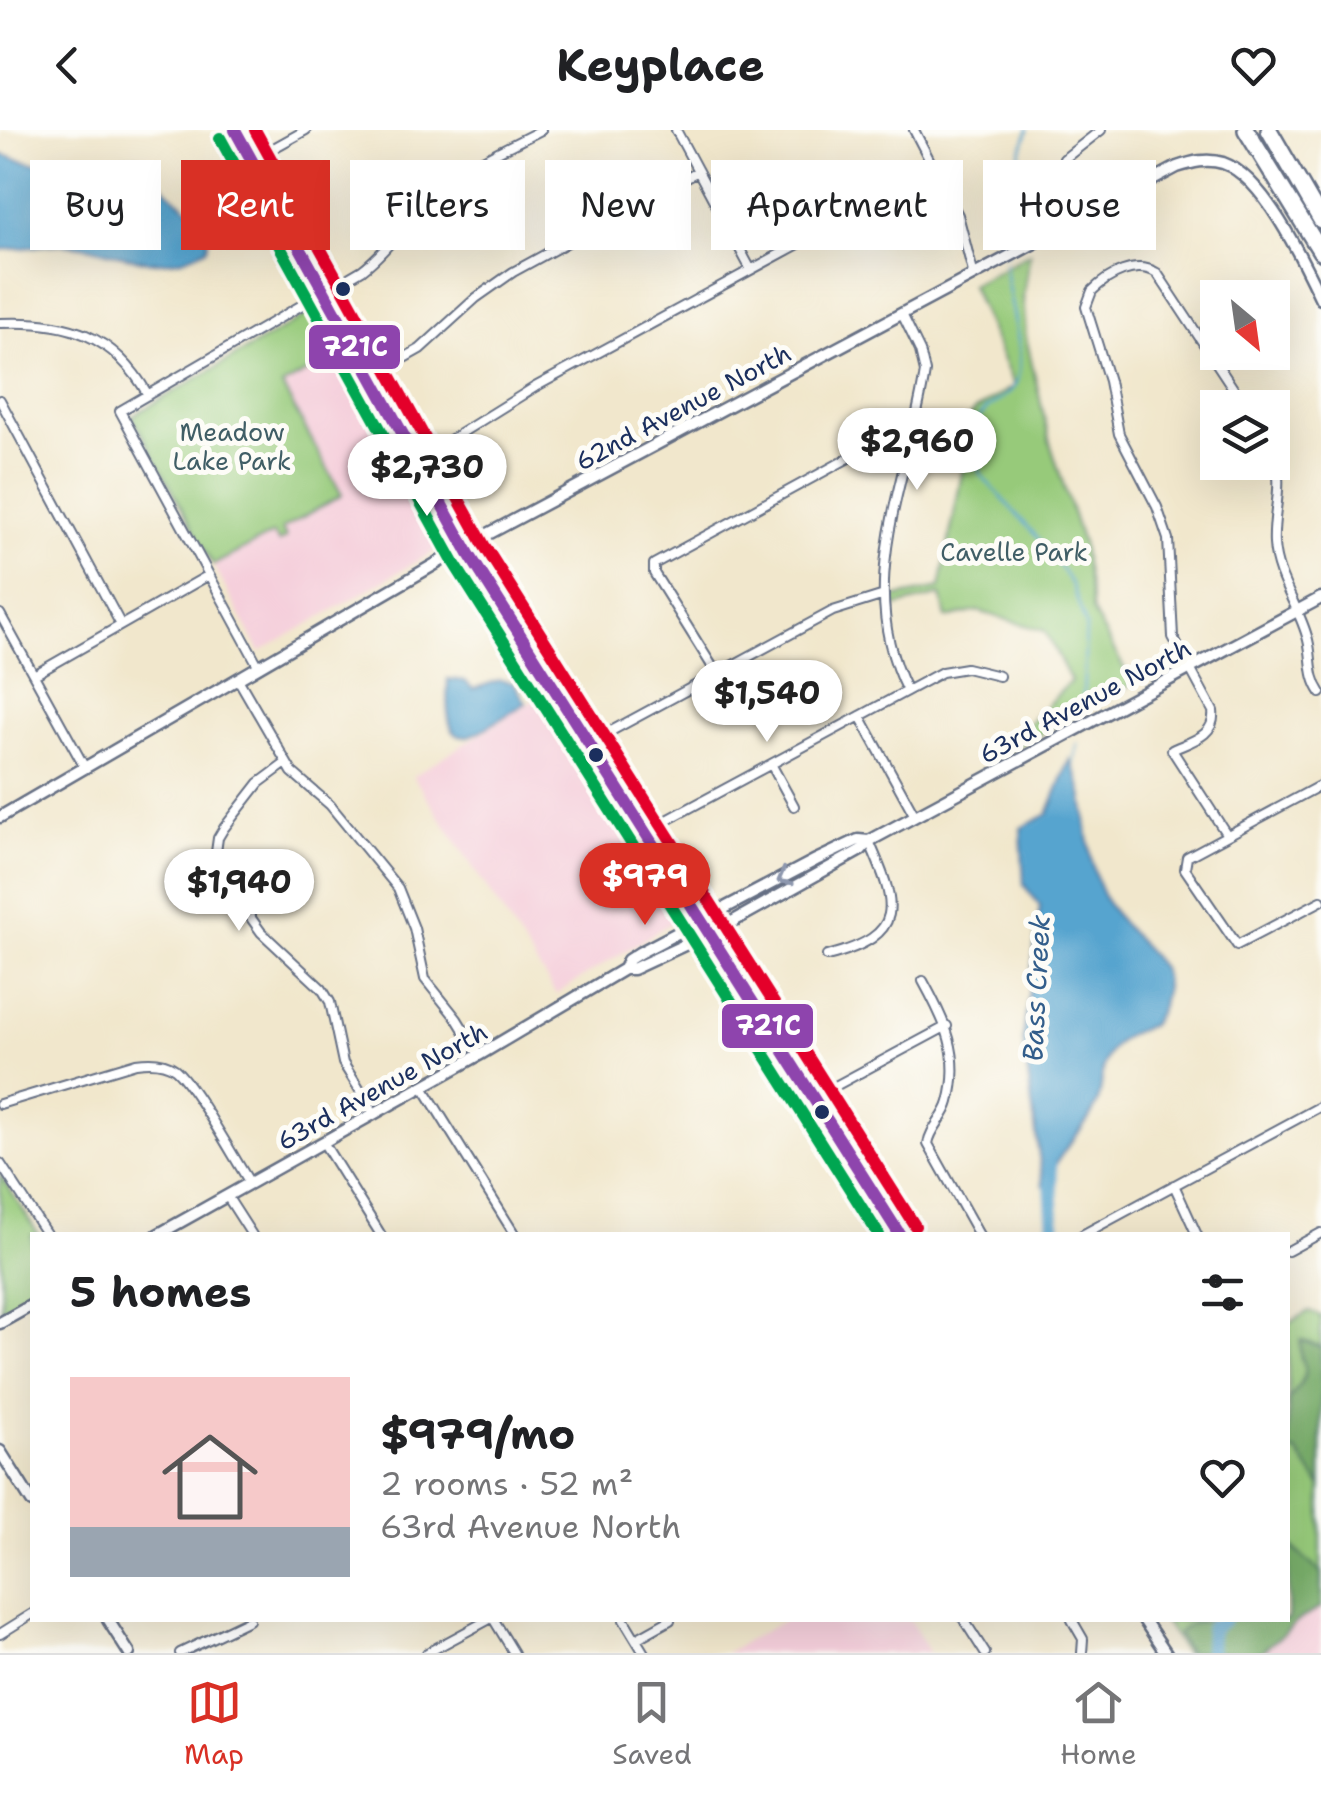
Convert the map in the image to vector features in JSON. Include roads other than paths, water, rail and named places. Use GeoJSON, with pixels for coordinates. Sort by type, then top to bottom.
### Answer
{"type":"FeatureCollection","features":[{"type":"Feature","properties":{"kind":"highway"},"geometry":{"type":"LineString","coordinates":[[1246,130],[1319,249]]}},
{"type":"Feature","properties":{"kind":"highway"},"geometry":{"type":"LineString","coordinates":[[1269,130],[1321,220]]}},
{"type":"Feature","properties":{"kind":"street"},"geometry":{"type":"LineString","coordinates":[[235,130],[252,160],[306,130]]}},
{"type":"Feature","properties":{"kind":"street"},"geometry":{"type":"LineString","coordinates":[[260,667],[120,410],[326,292],[379,257],[452,179],[541,130]]}},
{"type":"Feature","properties":{"kind":"street"},"geometry":{"type":"LineString","coordinates":[[676,130],[750,268]]}},
{"type":"Feature","properties":{"kind":"street"},"geometry":{"type":"LineString","coordinates":[[914,130],[930,160]]}},
{"type":"Feature","properties":{"kind":"street"},"geometry":{"type":"LineString","coordinates":[[1063,160],[1101,130]]}},
{"type":"Feature","properties":{"kind":"street","name":"62nd Avenue North"},"geometry":{"type":"LineString","coordinates":[[1156,180],[1188,163],[1210,160],[1241,173],[1267,205],[1321,299]]}},
{"type":"Feature","properties":{"kind":"street"},"geometry":{"type":"LineString","coordinates":[[372,376],[420,349],[476,298],[512,272],[698,171]]}},
{"type":"Feature","properties":{"kind":"street"},"geometry":{"type":"LineString","coordinates":[[963,234],[974,276]]}},
{"type":"Feature","properties":{"kind":"street"},"geometry":{"type":"LineString","coordinates":[[302,250],[465,547],[898,1232]]}},
{"type":"Feature","properties":{"kind":"street"},"geometry":{"type":"LineString","coordinates":[[418,460],[464,435],[524,393],[784,250]]}},
{"type":"Feature","properties":{"kind":"street","name":"62nd Avenue North"},"geometry":{"type":"LineString","coordinates":[[0,817],[465,547],[1022,250]]}},
{"type":"Feature","properties":{"kind":"street"},"geometry":{"type":"LineString","coordinates":[[1228,836],[1172,750],[1213,726],[1213,711],[1170,626],[1170,554],[1164,522],[1119,434],[1110,380],[1086,307],[1092,291],[1115,276],[1142,266],[1157,272],[1234,390]]}},
{"type":"Feature","properties":{"kind":"street"},"geometry":{"type":"LineString","coordinates":[[902,314],[920,351],[924,372],[886,554],[882,596],[896,666],[907,691]]}},
{"type":"Feature","properties":{"kind":"street"},"geometry":{"type":"LineString","coordinates":[[0,323],[46,322],[81,332],[114,351],[148,394]]}},
{"type":"Feature","properties":{"kind":"street"},"geometry":{"type":"LineString","coordinates":[[0,400],[121,625]]}},
{"type":"Feature","properties":{"kind":"street"},"geometry":{"type":"LineString","coordinates":[[717,674],[654,574],[654,564],[869,447],[888,442],[907,444]]}},
{"type":"Feature","properties":{"kind":"street"},"geometry":{"type":"LineString","coordinates":[[1280,480],[1275,554],[1310,645],[1312,676],[1321,693]]}},
{"type":"Feature","properties":{"kind":"street"},"geometry":{"type":"LineString","coordinates":[[34,675],[209,575]]}},
{"type":"Feature","properties":{"kind":"street"},"geometry":{"type":"LineString","coordinates":[[588,743],[833,612],[882,596]]}},
{"type":"Feature","properties":{"kind":"street","name":"63rd Avenue North"},"geometry":{"type":"LineString","coordinates":[[163,1232],[624,969],[633,969],[710,933],[815,877],[861,850],[869,840],[1321,598]]}},
{"type":"Feature","properties":{"kind":"street"},"geometry":{"type":"LineString","coordinates":[[0,614],[85,768]]}},
{"type":"Feature","properties":{"kind":"street"},"geometry":{"type":"LineString","coordinates":[[645,832],[957,668],[999,676]]}},
{"type":"Feature","properties":{"kind":"street"},"geometry":{"type":"LineString","coordinates":[[238,679],[286,763],[330,805],[398,888],[414,928],[425,979],[480,1054]]}},
{"type":"Feature","properties":{"kind":"street"},"geometry":{"type":"LineString","coordinates":[[860,716],[915,816]]}},
{"type":"Feature","properties":{"kind":"street"},"geometry":{"type":"LineString","coordinates":[[286,763],[259,783],[224,828],[215,859],[223,880],[261,932],[322,989],[330,1002],[343,1063],[374,1113]]}},
{"type":"Feature","properties":{"kind":"street"},"geometry":{"type":"LineString","coordinates":[[771,764],[794,806]]}},
{"type":"Feature","properties":{"kind":"street"},"geometry":{"type":"LineString","coordinates":[[1321,785],[1188,857],[1184,863],[1184,869],[1237,945],[1321,902]]}},
{"type":"Feature","properties":{"kind":"street","name":"63rd Avenue North"},"geometry":{"type":"LineString","coordinates":[[624,969],[628,960],[816,860],[858,840],[869,840]]}},
{"type":"Feature","properties":{"kind":"street"},"geometry":{"type":"LineString","coordinates":[[827,956],[865,943],[883,929],[888,918],[888,882],[869,840]]}},
{"type":"Feature","properties":{"kind":"street"},"geometry":{"type":"LineString","coordinates":[[924,981],[947,1026],[954,1062],[950,1101],[930,1132],[928,1144],[978,1232]]}},
{"type":"Feature","properties":{"kind":"street"},"geometry":{"type":"LineString","coordinates":[[813,1098],[947,1026]]}},
{"type":"Feature","properties":{"kind":"street"},"geometry":{"type":"LineString","coordinates":[[0,1104],[136,1063],[167,1065],[184,1078],[250,1183]]}},
{"type":"Feature","properties":{"kind":"street"},"geometry":{"type":"LineString","coordinates":[[423,1086],[513,1232]]}},
{"type":"Feature","properties":{"kind":"street"},"geometry":{"type":"LineString","coordinates":[[1088,1232],[1321,1106]]}},
{"type":"Feature","properties":{"kind":"street"},"geometry":{"type":"LineString","coordinates":[[323,1142],[380,1232]]}},
{"type":"Feature","properties":{"kind":"street"},"geometry":{"type":"LineString","coordinates":[[0,1164],[45,1232]]}},
{"type":"Feature","properties":{"kind":"street"},"geometry":{"type":"LineString","coordinates":[[1174,1185],[1196,1232]]}},
{"type":"Feature","properties":{"kind":"street"},"geometry":{"type":"LineString","coordinates":[[227,1196],[250,1232]]}},
{"type":"Feature","properties":{"kind":"street"},"geometry":{"type":"LineString","coordinates":[[1290,1250],[1321,1232]]}},
{"type":"Feature","properties":{"kind":"street"},"geometry":{"type":"LineString","coordinates":[[0,1323],[30,1306]]}},
{"type":"Feature","properties":{"kind":"street"},"geometry":{"type":"LineString","coordinates":[[0,1451],[30,1499]]}},
{"type":"Feature","properties":{"kind":"street"},"geometry":{"type":"LineString","coordinates":[[0,1634],[30,1615]]}},
{"type":"Feature","properties":{"kind":"street"},"geometry":{"type":"LineString","coordinates":[[109,1622],[129,1653]]}},
{"type":"Feature","properties":{"kind":"street"},"geometry":{"type":"LineString","coordinates":[[180,1653],[246,1622]]}},
{"type":"Feature","properties":{"kind":"street"},"geometry":{"type":"LineString","coordinates":[[428,1653],[487,1622]]}},
{"type":"Feature","properties":{"kind":"street"},"geometry":{"type":"LineString","coordinates":[[492,1622],[514,1653]]}},
{"type":"Feature","properties":{"kind":"street"},"geometry":{"type":"LineString","coordinates":[[625,1622],[644,1653]]}},
{"type":"Feature","properties":{"kind":"street"},"geometry":{"type":"LineString","coordinates":[[636,1638],[666,1622]]}},
{"type":"Feature","properties":{"kind":"street"},"geometry":{"type":"LineString","coordinates":[[965,1622],[984,1653]]}},
{"type":"Feature","properties":{"kind":"street"},"geometry":{"type":"LineString","coordinates":[[1073,1622],[1082,1639],[1082,1653]]}},
{"type":"Feature","properties":{"kind":"street"},"geometry":{"type":"LineString","coordinates":[[1145,1622],[1166,1653]]}},
{"type":"Feature","properties":{"kind":"water"},"geometry":{"type":"Polygon","coordinates":[[[0,154],[30,162],[30,247],[0,249],[0,154]]]}},
{"type":"Feature","properties":{"kind":"water"},"geometry":{"type":"Polygon","coordinates":[[[122,157],[142,160],[107,160],[122,157]]]}},
{"type":"Feature","properties":{"kind":"water"},"geometry":{"type":"Polygon","coordinates":[[[161,183],[181,202],[181,250],[203,250],[169,262],[98,250],[161,250],[161,183]]]}},
{"type":"Feature","properties":{"kind":"water"},"geometry":{"type":"Polygon","coordinates":[[[448,679],[465,681],[473,689],[500,680],[514,683],[526,703],[478,732],[457,735],[448,708],[448,679]]]}},
{"type":"Feature","properties":{"kind":"water"},"geometry":{"type":"Polygon","coordinates":[[[1070,759],[1081,791],[1100,888],[1120,921],[1162,969],[1165,991],[1151,1025],[1125,1037],[1108,1055],[1093,1112],[1058,1160],[1049,1182],[1043,1185],[1023,1038],[1040,906],[1024,885],[1021,828],[1048,814],[1070,759]]]}},
{"type":"Feature","properties":{"kind":"waterway","name":"Bass Creek"},"geometry":{"type":"LineString","coordinates":[[1006,255],[1016,168],[1028,130]]}},
{"type":"Feature","properties":{"kind":"waterway","name":"Bass Creek"},"geometry":{"type":"LineString","coordinates":[[1005,263],[1019,345],[1018,376],[1013,388],[967,432],[981,475],[1047,548],[1072,585],[1086,626],[1083,703]]}},
{"type":"Feature","properties":{"kind":"waterway","name":"Bass Creek"},"geometry":{"type":"LineString","coordinates":[[1073,763],[1078,744]]}},
{"type":"Feature","properties":{"kind":"waterway","name":"Bass Creek"},"geometry":{"type":"LineString","coordinates":[[1050,1166],[1054,1232]]}},
{"type":"Feature","properties":{"kind":"waterway","name":"Bass Creek"},"geometry":{"type":"LineString","coordinates":[[1210,1653],[1211,1628],[1220,1622]]}},
{"type":"Feature","properties":{"kind":"park label","name":"Meadow Lake Park"},"geometry":{"type":"Point","coordinates":[232,446]}},
{"type":"Feature","properties":{"kind":"park label","name":"Cavelle Park"},"geometry":{"type":"Point","coordinates":[1014,552]}}]}
